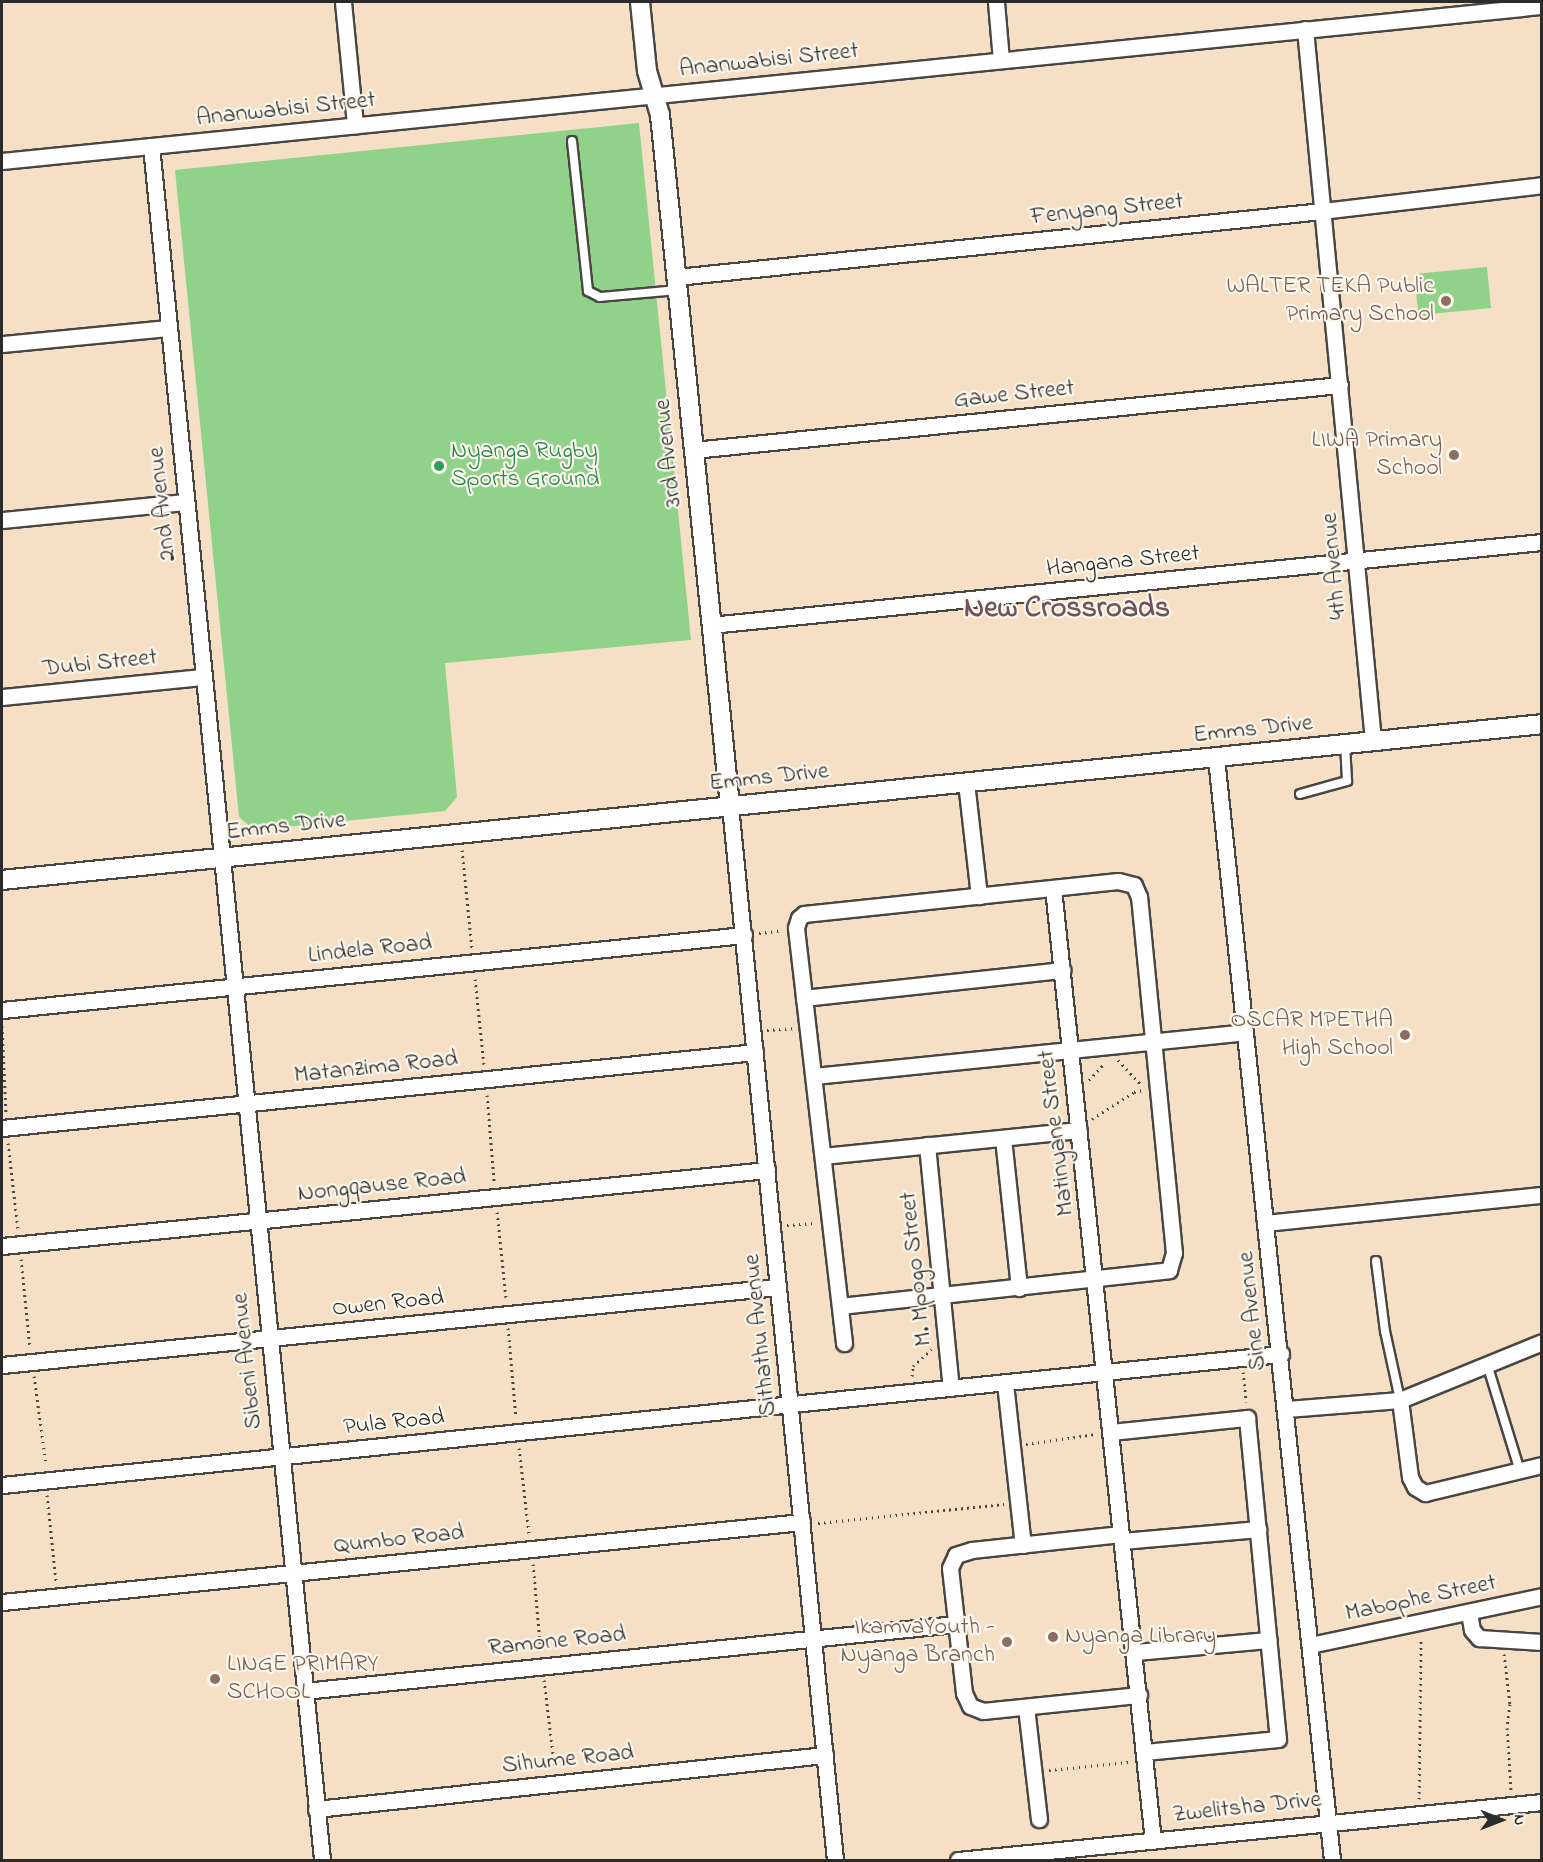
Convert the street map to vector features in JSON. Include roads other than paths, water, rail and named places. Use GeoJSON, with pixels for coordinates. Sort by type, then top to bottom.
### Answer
{"type":"FeatureCollection","features":[{"type":"Feature","properties":{"kind":"street"},"geometry":{"type":"LineString","coordinates":[[344,2],[355,125]]}},
{"type":"Feature","properties":{"kind":"street","name":"3rd Avenue"},"geometry":{"type":"LineString","coordinates":[[640,2],[647,71],[660,115],[730,806]]}},
{"type":"Feature","properties":{"kind":"street"},"geometry":{"type":"LineString","coordinates":[[996,2],[1001,60]]}},
{"type":"Feature","properties":{"kind":"street","name":"Ananwabisi Street"},"geometry":{"type":"LineString","coordinates":[[2,161],[1542,6]]}},
{"type":"Feature","properties":{"kind":"street","name":"4th Avenue"},"geometry":{"type":"LineString","coordinates":[[1305,29],[1373,741]]}},
{"type":"Feature","properties":{"kind":"street","name":"2nd Avenue"},"geometry":{"type":"LineString","coordinates":[[151,146],[219,858]]}},
{"type":"Feature","properties":{"kind":"street","name":"Fenyang Street"},"geometry":{"type":"LineString","coordinates":[[677,283],[1542,185]]}},
{"type":"Feature","properties":{"kind":"street"},"geometry":{"type":"LineString","coordinates":[[2,344],[168,328]]}},
{"type":"Feature","properties":{"kind":"street","name":"Gawe Street"},"geometry":{"type":"LineString","coordinates":[[693,450],[1340,385]]}},
{"type":"Feature","properties":{"kind":"street"},"geometry":{"type":"LineString","coordinates":[[2,520],[185,502]]}},
{"type":"Feature","properties":{"kind":"street","name":"Hangana Street"},"geometry":{"type":"LineString","coordinates":[[710,625],[1542,542]]}},
{"type":"Feature","properties":{"kind":"street","name":"Dubi Street"},"geometry":{"type":"LineString","coordinates":[[2,697],[202,677]]}},
{"type":"Feature","properties":{"kind":"street","name":"Emms Drive"},"geometry":{"type":"LineString","coordinates":[[2,880],[1542,724]]}},
{"type":"Feature","properties":{"kind":"street","name":"Sine Avenue"},"geometry":{"type":"LineString","coordinates":[[1216,758],[1287,1409],[1332,1860]]}},
{"type":"Feature","properties":{"kind":"street"},"geometry":{"type":"LineString","coordinates":[[966,782],[979,896]]}},
{"type":"Feature","properties":{"kind":"street","name":"Sithathu Avenue"},"geometry":{"type":"LineString","coordinates":[[730,806],[835,1860]]}},
{"type":"Feature","properties":{"kind":"street","name":"Sibeni Avenue"},"geometry":{"type":"LineString","coordinates":[[219,858],[322,1860]]}},
{"type":"Feature","properties":{"kind":"street"},"geometry":{"type":"LineString","coordinates":[[840,1306],[1161,1273],[1173,1263],[1154,1041],[1137,891],[1129,882],[1118,881],[804,914],[796,928],[844,1343]]}},
{"type":"Feature","properties":{"kind":"street","name":"Matinyane Street"},"geometry":{"type":"LineString","coordinates":[[1053,888],[1154,1841]]}},
{"type":"Feature","properties":{"kind":"street","name":"Lindela Road"},"geometry":{"type":"LineString","coordinates":[[2,1010],[744,935]]}},
{"type":"Feature","properties":{"kind":"street"},"geometry":{"type":"LineString","coordinates":[[804,998],[1062,970]]}},
{"type":"Feature","properties":{"kind":"street"},"geometry":{"type":"LineString","coordinates":[[814,1076],[1245,1032]]}},
{"type":"Feature","properties":{"kind":"street","name":"Matanzima Road"},"geometry":{"type":"LineString","coordinates":[[4,1128],[755,1052]]}},
{"type":"Feature","properties":{"kind":"street"},"geometry":{"type":"LineString","coordinates":[[823,1156],[1079,1130]]}},
{"type":"Feature","properties":{"kind":"street"},"geometry":{"type":"LineString","coordinates":[[1003,1138],[1019,1288]]}},
{"type":"Feature","properties":{"kind":"street","name":"M. Mpogo Street"},"geometry":{"type":"LineString","coordinates":[[927,1145],[951,1388]]}},
{"type":"Feature","properties":{"kind":"street","name":"Nongqause Road"},"geometry":{"type":"LineString","coordinates":[[2,1246],[767,1170]]}},
{"type":"Feature","properties":{"kind":"street"},"geometry":{"type":"LineString","coordinates":[[1265,1223],[1542,1195]]}},
{"type":"Feature","properties":{"kind":"street","name":"Owen Road"},"geometry":{"type":"LineString","coordinates":[[2,1365],[778,1287]]}},
{"type":"Feature","properties":{"kind":"street"},"geometry":{"type":"LineString","coordinates":[[1287,1409],[1400,1400],[1542,1342]]}},
{"type":"Feature","properties":{"kind":"street","name":"Pula Road"},"geometry":{"type":"LineString","coordinates":[[2,1485],[1281,1354]]}},
{"type":"Feature","properties":{"kind":"street"},"geometry":{"type":"LineString","coordinates":[[1005,1383],[1023,1545]]}},
{"type":"Feature","properties":{"kind":"street"},"geometry":{"type":"LineString","coordinates":[[1400,1400],[1410,1477],[1420,1490],[1436,1493],[1542,1465]]}},
{"type":"Feature","properties":{"kind":"street"},"geometry":{"type":"LineString","coordinates":[[1111,1432],[1247,1418],[1278,1739],[1146,1756]]}},
{"type":"Feature","properties":{"kind":"street","name":"Qumbo Road"},"geometry":{"type":"LineString","coordinates":[[2,1602],[802,1522]]}},
{"type":"Feature","properties":{"kind":"street"},"geometry":{"type":"LineString","coordinates":[[1140,1695],[983,1711],[970,1706],[964,1693],[950,1568],[956,1555],[1023,1545],[1258,1529]]}},
{"type":"Feature","properties":{"kind":"street","name":"Mabophe Street"},"geometry":{"type":"LineString","coordinates":[[1310,1645],[1422,1624],[1542,1596]]}},
{"type":"Feature","properties":{"kind":"street"},"geometry":{"type":"LineString","coordinates":[[1469,1613],[1475,1635],[1503,1640],[1542,1642]]}},
{"type":"Feature","properties":{"kind":"street","name":"Ramone Road"},"geometry":{"type":"LineString","coordinates":[[304,1691],[956,1624]]}},
{"type":"Feature","properties":{"kind":"street"},"geometry":{"type":"LineString","coordinates":[[1135,1652],[1269,1640]]}},
{"type":"Feature","properties":{"kind":"street"},"geometry":{"type":"LineString","coordinates":[[1026,1707],[1039,1819]]}},
{"type":"Feature","properties":{"kind":"street","name":"Sihume Road"},"geometry":{"type":"LineString","coordinates":[[316,1809],[825,1755]]}},
{"type":"Feature","properties":{"kind":"street","name":"Zwelitsha Drive"},"geometry":{"type":"LineString","coordinates":[[958,1860],[1542,1802]]}},
{"type":"Feature","properties":{"kind":"lane"},"geometry":{"type":"LineString","coordinates":[[572,141],[588,291],[600,297],[677,283]]}},
{"type":"Feature","properties":{"kind":"lane"},"geometry":{"type":"LineString","coordinates":[[1300,794],[1347,781],[1345,744]]}},
{"type":"Feature","properties":{"kind":"lane"},"geometry":{"type":"LineString","coordinates":[[1376,1262],[1385,1332],[1400,1400]]}},
{"type":"Feature","properties":{"kind":"lane"},"geometry":{"type":"LineString","coordinates":[[1487,1364],[1520,1471]]}},
{"type":"Feature","properties":{"kind":"place","name":"WALTER TEKA Public Primary School"},"geometry":{"type":"Point","coordinates":[1446,301]}},
{"type":"Feature","properties":{"kind":"place","name":"LIWA Primary School"},"geometry":{"type":"Point","coordinates":[1454,455]}},
{"type":"Feature","properties":{"kind":"place","name":"Nyanga Rugby Sports Ground"},"geometry":{"type":"Point","coordinates":[439,466]}},
{"type":"Feature","properties":{"kind":"place","name":"OSCAR MPETHA High School"},"geometry":{"type":"Point","coordinates":[1405,1035]}},
{"type":"Feature","properties":{"kind":"place","name":"Nyanga Library"},"geometry":{"type":"Point","coordinates":[1053,1637]}},
{"type":"Feature","properties":{"kind":"place","name":"IkamvaYouth - Nyanga Branch"},"geometry":{"type":"Point","coordinates":[1007,1642]}},
{"type":"Feature","properties":{"kind":"place","name":"LINGE PRIMARY SCHOOL"},"geometry":{"type":"Point","coordinates":[215,1679]}},
{"type":"Feature","properties":{"kind":"district","name":"New Crossroads"},"geometry":{"type":"Point","coordinates":[1067,609]}}]}
